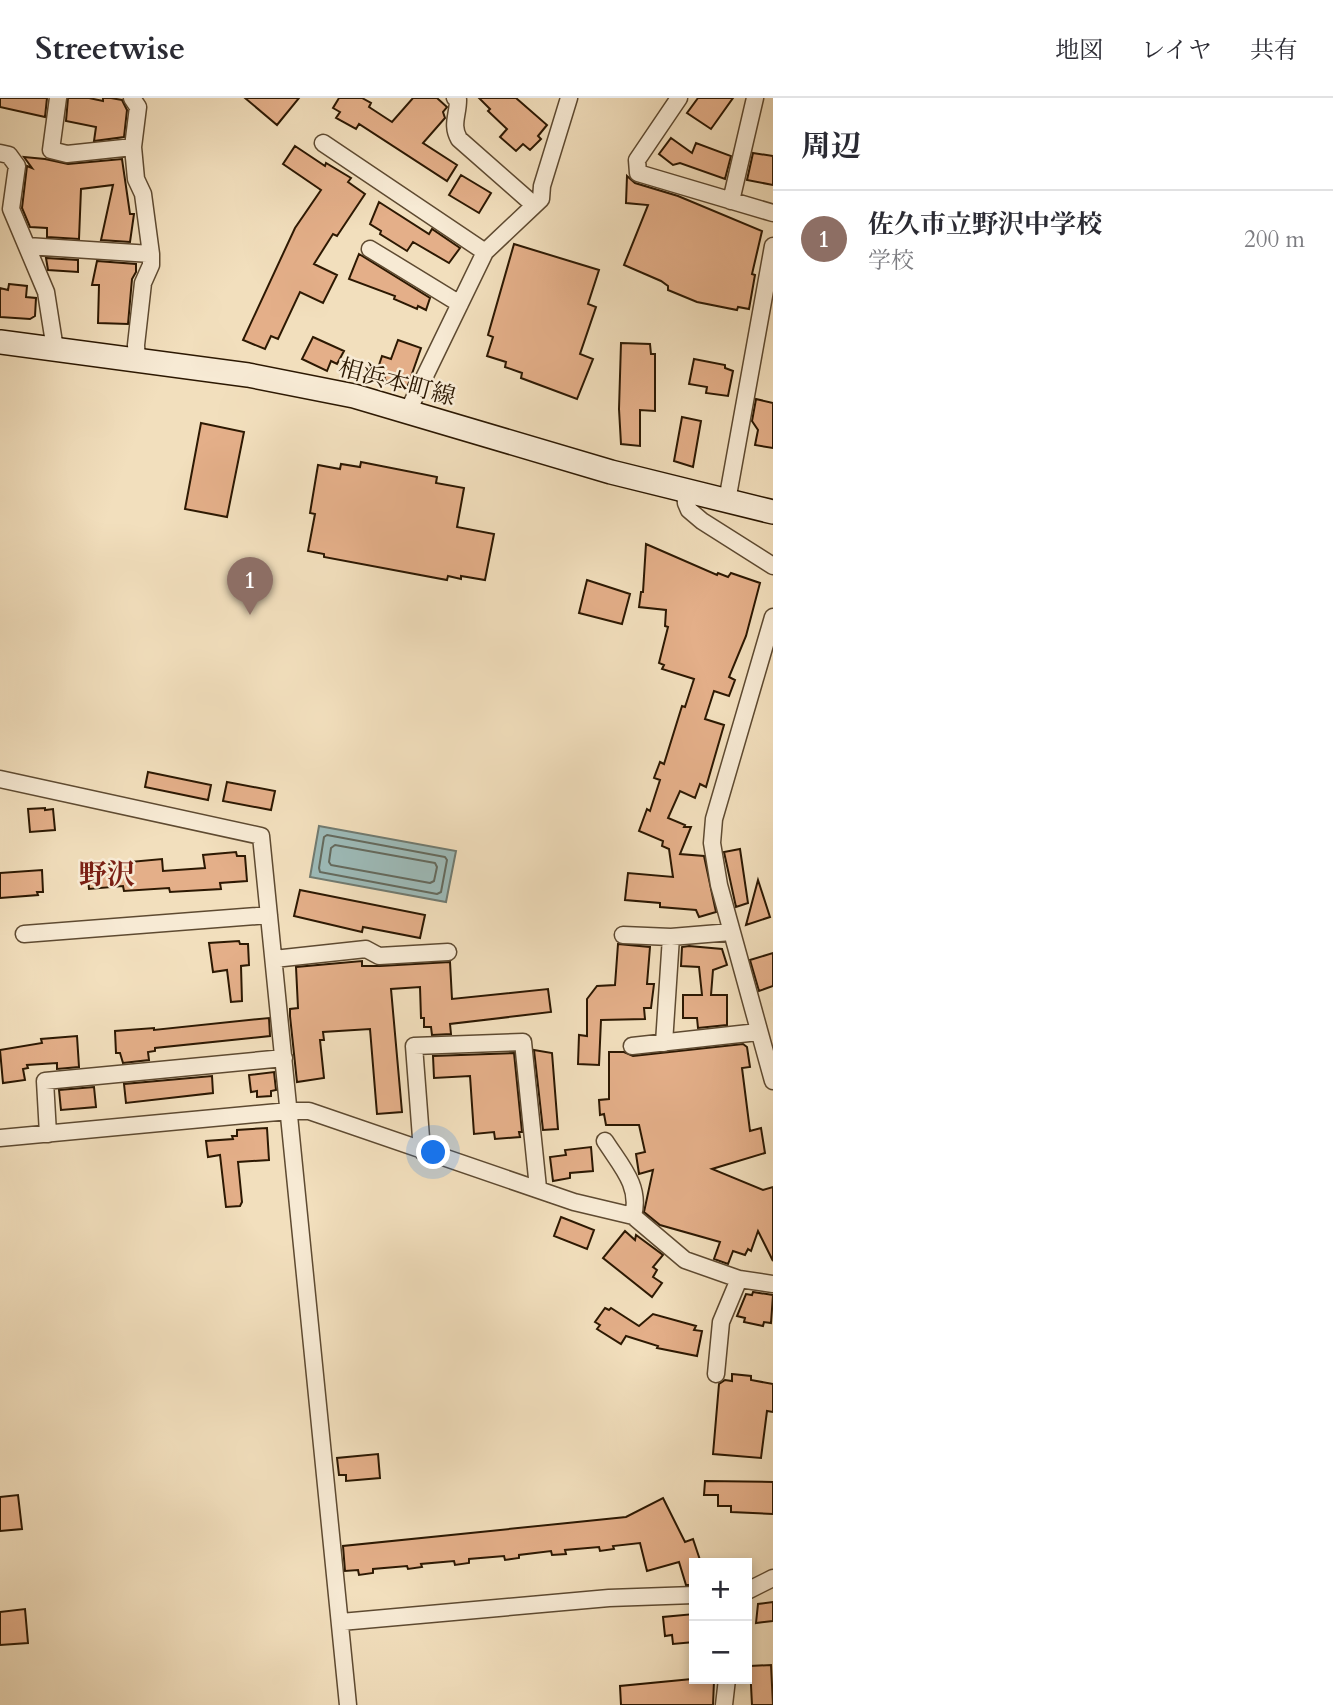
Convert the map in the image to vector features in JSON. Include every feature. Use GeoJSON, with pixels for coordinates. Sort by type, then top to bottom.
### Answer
{"type":"FeatureCollection","features":[{"type":"Feature","properties":{"kind":"main road","name":"相浜本町線"},"geometry":{"type":"LineString","coordinates":[[0,342],[248,375],[354,396],[536,450],[773,512]]}},
{"type":"Feature","properties":{"kind":"street"},"geometry":{"type":"LineString","coordinates":[[58,98],[51,150],[67,154],[133,147]]}},
{"type":"Feature","properties":{"kind":"street"},"geometry":{"type":"LineString","coordinates":[[132,98],[138,107],[133,147],[136,179],[143,194],[151,254],[143,283],[136,345],[137,361]]}},
{"type":"Feature","properties":{"kind":"street"},"geometry":{"type":"LineString","coordinates":[[455,98],[458,100],[458,114],[454,123],[459,138],[534,205]]}},
{"type":"Feature","properties":{"kind":"street"},"geometry":{"type":"LineString","coordinates":[[408,411],[485,252],[541,199],[542,186],[569,98]]}},
{"type":"Feature","properties":{"kind":"street"},"geometry":{"type":"LineString","coordinates":[[679,98],[636,160],[638,173],[773,213]]}},
{"type":"Feature","properties":{"kind":"street"},"geometry":{"type":"LineString","coordinates":[[731,201],[755,98]]}},
{"type":"Feature","properties":{"kind":"street"},"geometry":{"type":"LineString","coordinates":[[323,143],[485,252]]}},
{"type":"Feature","properties":{"kind":"street"},"geometry":{"type":"LineString","coordinates":[[0,153],[9,155],[17,166],[11,208],[46,292],[55,349]]}},
{"type":"Feature","properties":{"kind":"street"},"geometry":{"type":"LineString","coordinates":[[27,246],[151,254]]}},
{"type":"Feature","properties":{"kind":"street"},"geometry":{"type":"LineString","coordinates":[[727,501],[773,246]]}},
{"type":"Feature","properties":{"kind":"street"},"geometry":{"type":"LineString","coordinates":[[370,249],[460,304]]}},
{"type":"Feature","properties":{"kind":"street"},"geometry":{"type":"LineString","coordinates":[[685,491],[685,503],[689,510],[773,566]]}},
{"type":"Feature","properties":{"kind":"street"},"geometry":{"type":"LineString","coordinates":[[773,617],[714,820],[712,843],[731,932],[773,1081]]}},
{"type":"Feature","properties":{"kind":"street"},"geometry":{"type":"LineString","coordinates":[[0,779],[261,836],[348,1705]]}},
{"type":"Feature","properties":{"kind":"street"},"geometry":{"type":"LineString","coordinates":[[24,934],[269,915]]}},
{"type":"Feature","properties":{"kind":"street"},"geometry":{"type":"LineString","coordinates":[[622,935],[671,937],[731,932]]}},
{"type":"Feature","properties":{"kind":"street"},"geometry":{"type":"LineString","coordinates":[[664,1043],[671,937]]}},
{"type":"Feature","properties":{"kind":"street"},"geometry":{"type":"LineString","coordinates":[[274,959],[366,949],[379,956],[448,952]]}},
{"type":"Feature","properties":{"kind":"street"},"geometry":{"type":"LineString","coordinates":[[632,1046],[758,1032]]}},
{"type":"Feature","properties":{"kind":"street"},"geometry":{"type":"LineString","coordinates":[[422,1150],[414,1045],[523,1042],[538,1188]]}},
{"type":"Feature","properties":{"kind":"street"},"geometry":{"type":"LineString","coordinates":[[48,1134],[45,1081],[284,1058]]}},
{"type":"Feature","properties":{"kind":"street"},"geometry":{"type":"LineString","coordinates":[[0,1138],[309,1111],[574,1202],[633,1216],[685,1260],[739,1279],[773,1284]]}},
{"type":"Feature","properties":{"kind":"street"},"geometry":{"type":"LineString","coordinates":[[606,1141],[633,1185],[637,1201],[633,1216]]}},
{"type":"Feature","properties":{"kind":"street"},"geometry":{"type":"LineString","coordinates":[[716,1374],[721,1322],[739,1279]]}},
{"type":"Feature","properties":{"kind":"street"},"geometry":{"type":"LineString","coordinates":[[752,1588],[773,1578]]}},
{"type":"Feature","properties":{"kind":"street"},"geometry":{"type":"LineString","coordinates":[[341,1622],[609,1598],[689,1595]]}},
{"type":"Feature","properties":{"kind":"street"},"geometry":{"type":"LineString","coordinates":[[724,1705],[726,1684]]}},
{"type":"Feature","properties":{"kind":"water"},"geometry":{"type":"Polygon","coordinates":[[[319,826],[456,851],[446,902],[310,877],[319,826]]]}},
{"type":"Feature","properties":{"kind":"building"},"geometry":{"type":"Polygon","coordinates":[[[0,98],[47,98],[45,117],[0,107],[0,98]]]}},
{"type":"Feature","properties":{"kind":"building"},"geometry":{"type":"Polygon","coordinates":[[[68,98],[122,100],[127,110],[124,137],[94,141],[96,127],[66,121],[68,98]]]}},
{"type":"Feature","properties":{"kind":"building"},"geometry":{"type":"Polygon","coordinates":[[[245,98],[299,98],[277,125],[245,98]]]}},
{"type":"Feature","properties":{"kind":"building"},"geometry":{"type":"Polygon","coordinates":[[[339,98],[362,98],[371,103],[369,107],[392,122],[413,98],[437,98],[447,107],[443,112],[445,118],[423,143],[457,165],[447,181],[359,124],[356,129],[336,118],[340,112],[333,108],[339,98]]]}},
{"type":"Feature","properties":{"kind":"building"},"geometry":{"type":"Polygon","coordinates":[[[479,98],[516,98],[547,125],[538,136],[541,139],[530,150],[523,144],[516,151],[500,137],[507,129],[479,98]]]}},
{"type":"Feature","properties":{"kind":"building"},"geometry":{"type":"Polygon","coordinates":[[[698,98],[733,98],[711,129],[687,113],[698,98]]]}},
{"type":"Feature","properties":{"kind":"building"},"geometry":{"type":"Polygon","coordinates":[[[671,138],[692,153],[696,143],[731,156],[725,179],[680,163],[673,165],[659,154],[671,138]]]}},
{"type":"Feature","properties":{"kind":"building"},"geometry":{"type":"Polygon","coordinates":[[[295,146],[325,166],[326,163],[351,178],[348,182],[365,194],[337,236],[333,234],[314,264],[337,275],[323,303],[300,292],[278,339],[271,336],[265,349],[243,340],[295,228],[321,190],[283,164],[295,146]]]}},
{"type":"Feature","properties":{"kind":"building"},"geometry":{"type":"Polygon","coordinates":[[[753,153],[773,156],[773,185],[747,180],[753,153]]]}},
{"type":"Feature","properties":{"kind":"building"},"geometry":{"type":"Polygon","coordinates":[[[24,157],[68,164],[122,159],[130,214],[134,214],[130,242],[101,240],[113,185],[81,189],[79,239],[47,237],[47,228],[30,227],[22,208],[27,166],[32,168],[24,157]]]}},
{"type":"Feature","properties":{"kind":"building"},"geometry":{"type":"Polygon","coordinates":[[[461,175],[491,193],[479,213],[449,195],[461,175]]]}},
{"type":"Feature","properties":{"kind":"building"},"geometry":{"type":"Polygon","coordinates":[[[627,176],[635,183],[678,196],[762,231],[752,274],[755,275],[749,309],[738,307],[737,310],[697,302],[668,290],[668,286],[661,281],[624,265],[648,205],[626,203],[627,176]]]}},
{"type":"Feature","properties":{"kind":"building"},"geometry":{"type":"Polygon","coordinates":[[[379,202],[429,234],[432,229],[460,248],[449,263],[413,242],[407,251],[380,234],[381,231],[370,224],[379,202]]]}},
{"type":"Feature","properties":{"kind":"building"},"geometry":{"type":"Polygon","coordinates":[[[514,244],[599,270],[588,304],[596,307],[580,354],[593,359],[577,399],[521,378],[522,373],[505,367],[506,362],[487,356],[493,337],[488,335],[514,244]]]}},
{"type":"Feature","properties":{"kind":"building"},"geometry":{"type":"Polygon","coordinates":[[[359,254],[430,298],[426,310],[418,306],[417,309],[394,299],[395,296],[349,279],[359,254]]]}},
{"type":"Feature","properties":{"kind":"building"},"geometry":{"type":"Polygon","coordinates":[[[46,258],[78,260],[78,272],[48,270],[46,258]]]}},
{"type":"Feature","properties":{"kind":"building"},"geometry":{"type":"Polygon","coordinates":[[[97,261],[136,264],[128,324],[98,323],[99,285],[92,285],[97,261]]]}},
{"type":"Feature","properties":{"kind":"building"},"geometry":{"type":"Polygon","coordinates":[[[9,284],[27,286],[26,297],[36,298],[35,316],[30,319],[0,317],[0,288],[8,290],[9,284]]]}},
{"type":"Feature","properties":{"kind":"building"},"geometry":{"type":"Polygon","coordinates":[[[313,337],[344,351],[337,364],[331,361],[327,371],[302,359],[313,337]]]}},
{"type":"Feature","properties":{"kind":"building"},"geometry":{"type":"Polygon","coordinates":[[[398,340],[421,348],[407,388],[384,380],[385,377],[376,374],[382,356],[391,359],[398,340]]]}},
{"type":"Feature","properties":{"kind":"building"},"geometry":{"type":"Polygon","coordinates":[[[621,343],[650,344],[651,354],[655,354],[655,411],[640,410],[640,446],[621,444],[621,343]]]}},
{"type":"Feature","properties":{"kind":"building"},"geometry":{"type":"Polygon","coordinates":[[[694,359],[725,365],[725,368],[733,371],[728,396],[706,393],[707,387],[689,384],[694,359]]]}},
{"type":"Feature","properties":{"kind":"building"},"geometry":{"type":"Polygon","coordinates":[[[756,399],[773,403],[773,448],[755,445],[758,430],[752,421],[756,399]]]}},
{"type":"Feature","properties":{"kind":"building"},"geometry":{"type":"Polygon","coordinates":[[[682,417],[701,421],[693,467],[674,461],[682,417]]]}},
{"type":"Feature","properties":{"kind":"building"},"geometry":{"type":"Polygon","coordinates":[[[201,423],[244,432],[227,517],[185,509],[201,423]]]}},
{"type":"Feature","properties":{"kind":"building"},"geometry":{"type":"Polygon","coordinates":[[[361,462],[437,477],[436,483],[464,488],[457,527],[494,534],[485,580],[448,576],[447,580],[324,557],[324,554],[308,551],[315,514],[310,513],[318,465],[340,469],[341,464],[360,467],[361,462]]]}},
{"type":"Feature","properties":{"kind":"building"},"geometry":{"type":"Polygon","coordinates":[[[646,544],[717,575],[718,573],[728,577],[731,573],[760,583],[746,636],[729,677],[735,680],[729,696],[714,691],[705,719],[724,725],[706,787],[700,784],[695,798],[680,791],[668,818],[685,825],[684,827],[691,827],[680,854],[704,856],[716,912],[699,917],[696,910],[625,900],[628,873],[673,877],[669,849],[662,846],[663,841],[639,831],[647,809],[650,811],[660,780],[654,778],[660,762],[664,764],[682,706],[685,707],[694,679],[662,669],[664,665],[659,663],[668,627],[665,626],[666,610],[639,607],[643,592],[646,544]]]}},
{"type":"Feature","properties":{"kind":"building"},"geometry":{"type":"Polygon","coordinates":[[[587,580],[630,594],[622,624],[579,613],[587,580]]]}},
{"type":"Feature","properties":{"kind":"building"},"geometry":{"type":"Polygon","coordinates":[[[148,772],[211,785],[208,800],[145,787],[148,772]]]}},
{"type":"Feature","properties":{"kind":"building"},"geometry":{"type":"Polygon","coordinates":[[[227,782],[275,791],[271,810],[223,801],[227,782]]]}},
{"type":"Feature","properties":{"kind":"building"},"geometry":{"type":"Polygon","coordinates":[[[28,809],[53,809],[55,830],[30,832],[28,809]]]}},
{"type":"Feature","properties":{"kind":"building"},"geometry":{"type":"Polygon","coordinates":[[[740,849],[748,903],[736,907],[724,852],[740,849]]]}},
{"type":"Feature","properties":{"kind":"building"},"geometry":{"type":"Polygon","coordinates":[[[236,852],[237,856],[245,856],[247,881],[220,883],[221,889],[124,891],[123,886],[89,889],[87,866],[162,859],[163,871],[205,868],[203,855],[236,852]]]}},
{"type":"Feature","properties":{"kind":"building"},"geometry":{"type":"Polygon","coordinates":[[[42,870],[43,892],[37,892],[38,895],[0,898],[0,873],[42,870]]]}},
{"type":"Feature","properties":{"kind":"building"},"geometry":{"type":"Polygon","coordinates":[[[758,880],[770,917],[746,925],[758,880]]]}},
{"type":"Feature","properties":{"kind":"building"},"geometry":{"type":"Polygon","coordinates":[[[300,890],[425,915],[420,938],[363,927],[362,932],[294,916],[300,890]]]}},
{"type":"Feature","properties":{"kind":"building"},"geometry":{"type":"Polygon","coordinates":[[[239,941],[240,944],[248,944],[249,965],[241,966],[242,1001],[231,1002],[227,970],[213,972],[209,943],[239,941]]]}},
{"type":"Feature","properties":{"kind":"building"},"geometry":{"type":"Polygon","coordinates":[[[618,944],[650,947],[647,984],[654,984],[651,1008],[644,1008],[645,1019],[601,1020],[599,1065],[578,1064],[579,1035],[587,1036],[587,999],[597,986],[615,985],[618,944]]]}},
{"type":"Feature","properties":{"kind":"building"},"geometry":{"type":"Polygon","coordinates":[[[682,947],[722,949],[727,965],[713,970],[711,995],[727,995],[727,1025],[698,1028],[697,1018],[683,1018],[683,995],[702,995],[699,967],[681,966],[682,947]]]}},
{"type":"Feature","properties":{"kind":"building"},"geometry":{"type":"Polygon","coordinates":[[[773,953],[773,986],[759,991],[750,960],[773,953]]]}},
{"type":"Feature","properties":{"kind":"building"},"geometry":{"type":"Polygon","coordinates":[[[362,961],[362,966],[450,962],[452,999],[548,989],[551,1012],[450,1024],[451,1034],[432,1035],[431,1027],[424,1027],[424,1018],[421,1018],[420,987],[391,989],[402,1112],[377,1114],[370,1029],[323,1032],[324,1040],[320,1040],[324,1078],[297,1082],[290,1016],[290,1009],[298,1008],[296,967],[362,961]]]}},
{"type":"Feature","properties":{"kind":"building"},"geometry":{"type":"Polygon","coordinates":[[[269,1018],[270,1036],[155,1048],[155,1051],[148,1052],[149,1060],[123,1063],[120,1053],[116,1053],[115,1031],[154,1030],[269,1018]]]}},
{"type":"Feature","properties":{"kind":"building"},"geometry":{"type":"Polygon","coordinates":[[[77,1036],[79,1067],[57,1069],[57,1063],[27,1065],[28,1068],[23,1069],[25,1080],[3,1083],[0,1050],[42,1043],[41,1039],[77,1036]]]}},
{"type":"Feature","properties":{"kind":"building"},"geometry":{"type":"Polygon","coordinates":[[[743,1044],[747,1047],[750,1067],[742,1068],[750,1131],[761,1128],[765,1153],[712,1169],[763,1190],[773,1187],[773,1261],[758,1231],[751,1251],[748,1249],[745,1255],[733,1251],[728,1264],[714,1259],[720,1242],[660,1225],[644,1212],[653,1170],[639,1174],[636,1154],[645,1152],[639,1125],[606,1125],[604,1114],[600,1115],[599,1100],[609,1099],[609,1052],[624,1052],[633,1056],[743,1044]]]}},
{"type":"Feature","properties":{"kind":"building"},"geometry":{"type":"Polygon","coordinates":[[[534,1050],[552,1053],[558,1129],[543,1130],[534,1050]]]}},
{"type":"Feature","properties":{"kind":"building"},"geometry":{"type":"Polygon","coordinates":[[[514,1053],[522,1132],[519,1132],[520,1137],[495,1139],[494,1132],[474,1134],[470,1076],[434,1078],[433,1056],[514,1053]]]}},
{"type":"Feature","properties":{"kind":"building"},"geometry":{"type":"Polygon","coordinates":[[[274,1072],[276,1090],[271,1091],[271,1096],[257,1097],[257,1091],[251,1092],[249,1075],[274,1072]]]}},
{"type":"Feature","properties":{"kind":"building"},"geometry":{"type":"Polygon","coordinates":[[[212,1076],[213,1093],[126,1103],[124,1084],[212,1076]]]}},
{"type":"Feature","properties":{"kind":"building"},"geometry":{"type":"Polygon","coordinates":[[[94,1087],[96,1107],[61,1110],[59,1090],[94,1087]]]}},
{"type":"Feature","properties":{"kind":"building"},"geometry":{"type":"Polygon","coordinates":[[[267,1128],[269,1160],[238,1162],[242,1202],[240,1206],[226,1207],[220,1155],[208,1157],[206,1141],[233,1139],[232,1136],[237,1136],[237,1130],[267,1128]]]}},
{"type":"Feature","properties":{"kind":"building"},"geometry":{"type":"Polygon","coordinates":[[[591,1147],[593,1171],[570,1173],[570,1178],[553,1181],[550,1157],[566,1155],[565,1150],[591,1147]]]}},
{"type":"Feature","properties":{"kind":"building"},"geometry":{"type":"Polygon","coordinates":[[[561,1217],[594,1230],[587,1249],[554,1236],[561,1217]]]}},
{"type":"Feature","properties":{"kind":"building"},"geometry":{"type":"Polygon","coordinates":[[[625,1231],[635,1240],[636,1235],[663,1255],[653,1267],[657,1270],[653,1277],[662,1283],[652,1297],[603,1258],[625,1231]]]}},
{"type":"Feature","properties":{"kind":"building"},"geometry":{"type":"Polygon","coordinates":[[[753,1292],[773,1295],[771,1323],[764,1322],[763,1326],[744,1322],[745,1318],[737,1316],[746,1294],[752,1295],[753,1292]]]}},
{"type":"Feature","properties":{"kind":"building"},"geometry":{"type":"Polygon","coordinates":[[[605,1308],[611,1308],[639,1326],[653,1314],[696,1326],[694,1330],[702,1331],[697,1356],[657,1348],[658,1346],[626,1336],[621,1344],[597,1329],[600,1325],[595,1322],[605,1308]]]}},
{"type":"Feature","properties":{"kind":"building"},"geometry":{"type":"Polygon","coordinates":[[[732,1374],[751,1376],[751,1380],[773,1384],[773,1412],[767,1411],[761,1458],[713,1454],[719,1384],[725,1380],[732,1381],[732,1374]]]}},
{"type":"Feature","properties":{"kind":"building"},"geometry":{"type":"Polygon","coordinates":[[[378,1454],[380,1478],[346,1481],[346,1475],[339,1475],[337,1458],[378,1454]]]}},
{"type":"Feature","properties":{"kind":"building"},"geometry":{"type":"Polygon","coordinates":[[[705,1481],[773,1482],[773,1514],[731,1512],[731,1506],[718,1506],[718,1495],[704,1495],[705,1481]]]}},
{"type":"Feature","properties":{"kind":"building"},"geometry":{"type":"Polygon","coordinates":[[[18,1495],[22,1529],[0,1531],[0,1497],[18,1495]]]}},
{"type":"Feature","properties":{"kind":"building"},"geometry":{"type":"Polygon","coordinates":[[[663,1498],[685,1542],[693,1539],[699,1558],[689,1558],[689,1585],[686,1585],[679,1562],[647,1571],[640,1543],[613,1546],[614,1549],[600,1551],[599,1547],[565,1550],[566,1554],[552,1555],[551,1551],[519,1555],[519,1558],[505,1560],[504,1556],[469,1559],[469,1563],[455,1565],[454,1561],[421,1564],[422,1567],[408,1569],[407,1566],[373,1569],[373,1573],[359,1575],[358,1570],[345,1571],[343,1546],[626,1517],[663,1498]]]}},
{"type":"Feature","properties":{"kind":"building"},"geometry":{"type":"Polygon","coordinates":[[[773,1602],[773,1621],[756,1623],[758,1604],[773,1602]]]}},
{"type":"Feature","properties":{"kind":"building"},"geometry":{"type":"Polygon","coordinates":[[[25,1609],[28,1643],[0,1645],[0,1612],[25,1609]]]}},
{"type":"Feature","properties":{"kind":"building"},"geometry":{"type":"Polygon","coordinates":[[[689,1614],[689,1642],[673,1644],[672,1635],[665,1636],[663,1617],[689,1614]]]}},
{"type":"Feature","properties":{"kind":"building"},"geometry":{"type":"Polygon","coordinates":[[[771,1665],[773,1705],[752,1705],[752,1666],[771,1665]]]}},
{"type":"Feature","properties":{"kind":"building"},"geometry":{"type":"Polygon","coordinates":[[[689,1679],[689,1684],[714,1684],[713,1705],[621,1705],[620,1686],[689,1679]]]}},
{"type":"Feature","properties":{"kind":"place","name":"佐久市立野沢中学校"},"geometry":{"type":"Point","coordinates":[250,615]}},
{"type":"Feature","properties":{"kind":"district","name":"野沢"},"geometry":{"type":"Point","coordinates":[107,874]}}]}
